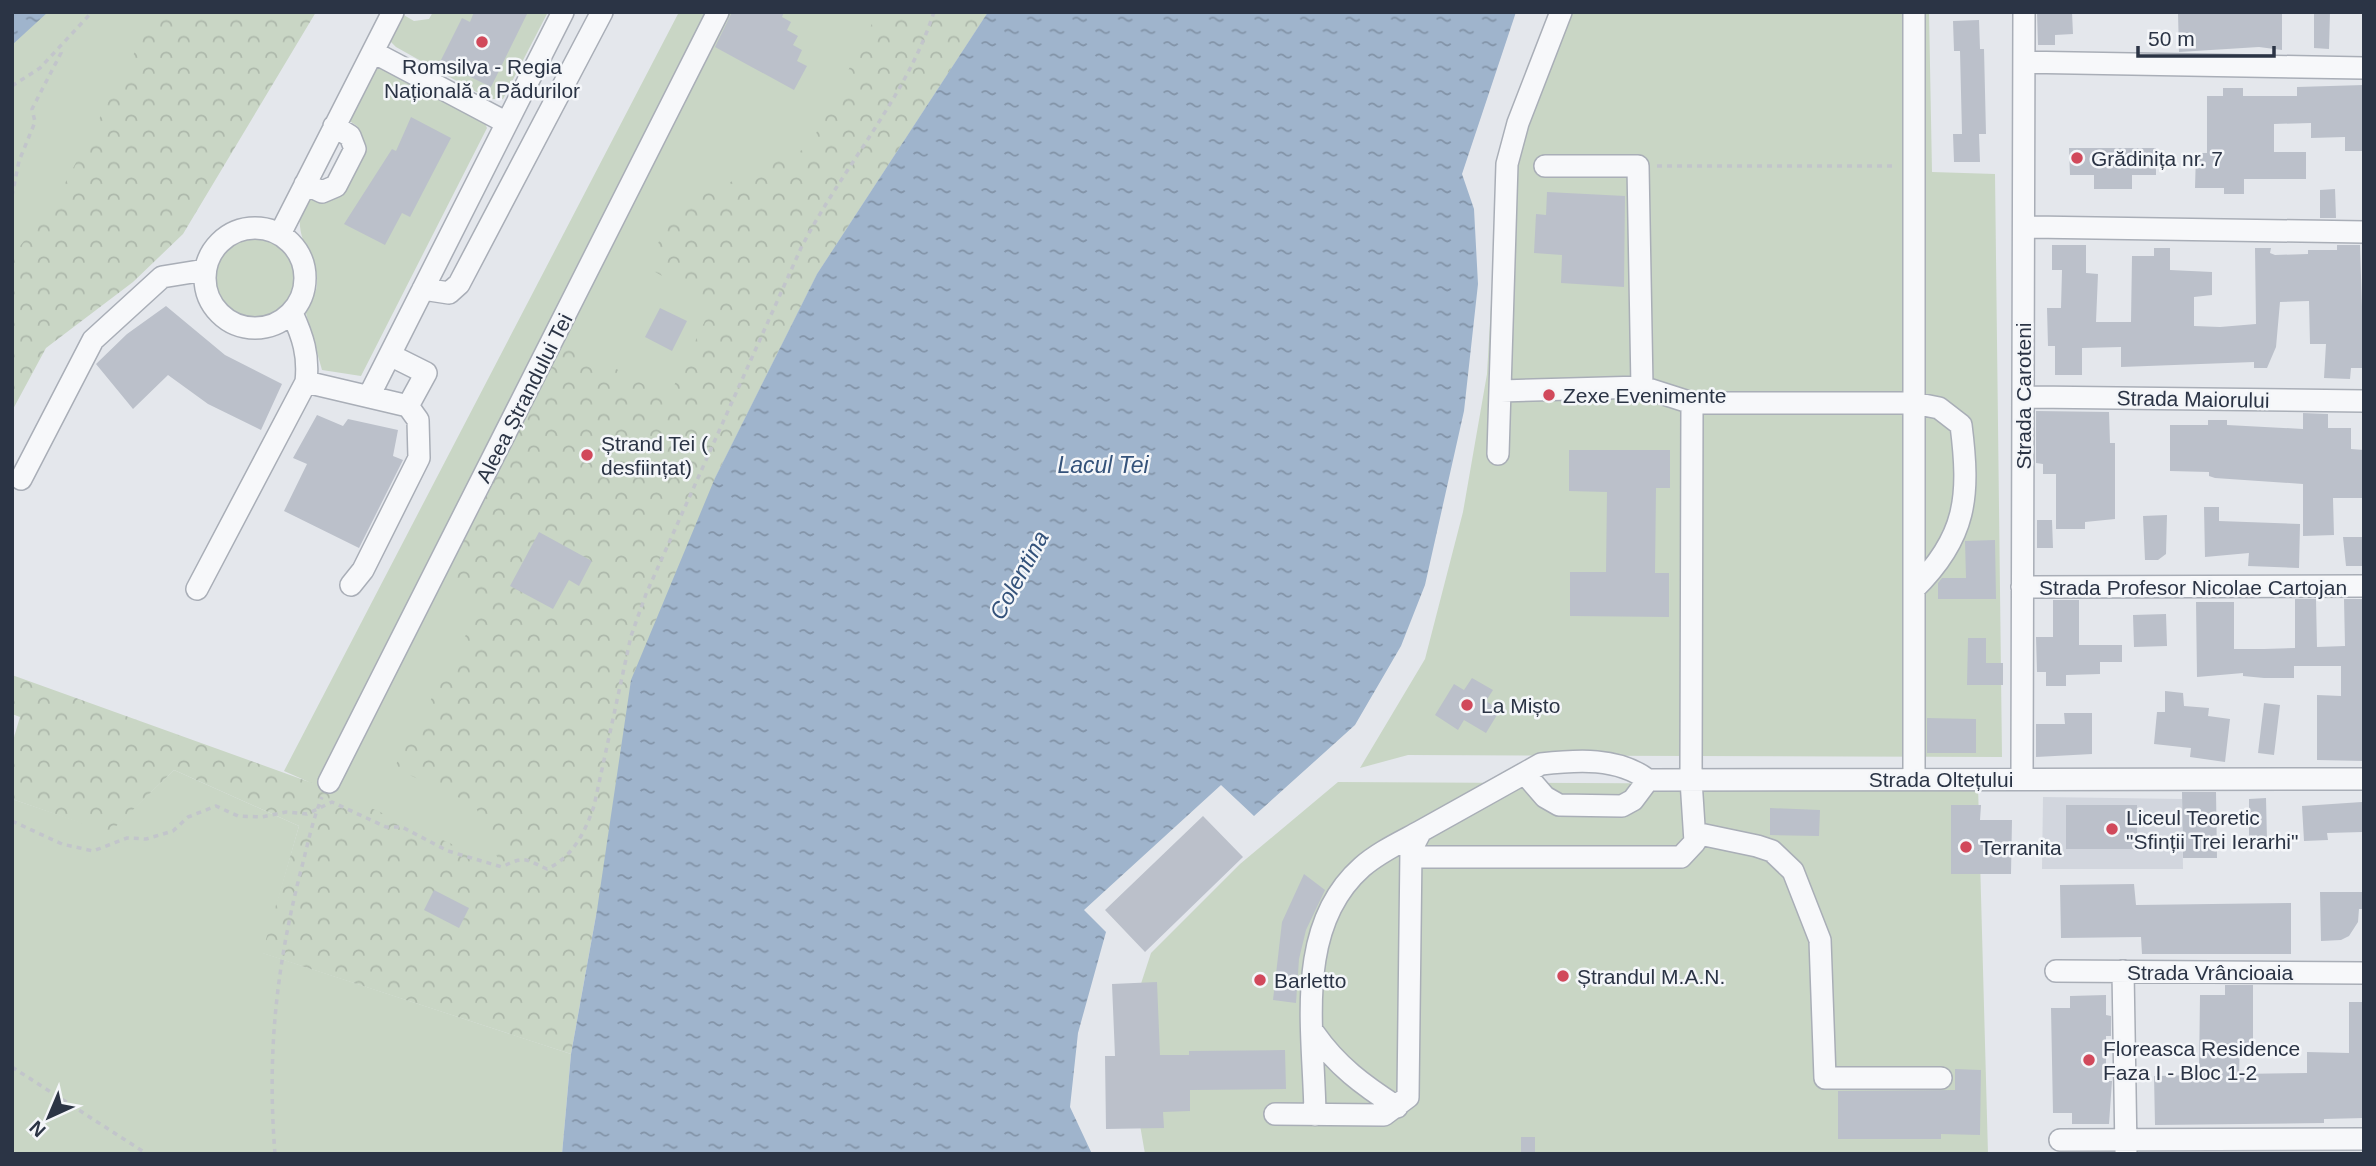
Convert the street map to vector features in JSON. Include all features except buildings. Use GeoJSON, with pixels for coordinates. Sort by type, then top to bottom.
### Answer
{"type":"FeatureCollection","features":[{"type":"Feature","properties":{"kind":"street"},"geometry":{"type":"LineString","coordinates":[[281,233],[393,12]]}},
{"type":"Feature","properties":{"kind":"street"},"geometry":{"type":"LineString","coordinates":[[369,396],[563,12]]}},
{"type":"Feature","properties":{"kind":"street"},"geometry":{"type":"LineString","coordinates":[[423,289],[449,293],[459,284],[602,12]]}},
{"type":"Feature","properties":{"kind":"street","name":"Aleea Ștrandului Tei"},"geometry":{"type":"LineString","coordinates":[[329,782],[718,12]]}},
{"type":"Feature","properties":{"kind":"street"},"geometry":{"type":"LineString","coordinates":[[1498,454],[1507,164],[1518,123],[1561,12]]}},
{"type":"Feature","properties":{"kind":"street"},"geometry":{"type":"LineString","coordinates":[[1914,12],[1914,779]]}},
{"type":"Feature","properties":{"kind":"street","name":"Strada Caroteni"},"geometry":{"type":"LineString","coordinates":[[2022,779],[2024,12]]}},
{"type":"Feature","properties":{"kind":"street"},"geometry":{"type":"LineString","coordinates":[[373,52],[507,123]]}},
{"type":"Feature","properties":{"kind":"street"},"geometry":{"type":"LineString","coordinates":[[2024,62],[2364,68]]}},
{"type":"Feature","properties":{"kind":"street"},"geometry":{"type":"LineString","coordinates":[[1545,166],[1638,166],[1642,387]]}},
{"type":"Feature","properties":{"kind":"street"},"geometry":{"type":"LineString","coordinates":[[249,227],[281,233],[293,243],[306,271],[303,293],[292,313],[279,323],[264,328],[248,328],[219,314],[210,301],[205,270],[210,254],[220,241],[233,232],[249,227]]}},
{"type":"Feature","properties":{"kind":"street"},"geometry":{"type":"LineString","coordinates":[[2024,227],[2364,232]]}},
{"type":"Feature","properties":{"kind":"street"},"geometry":{"type":"LineString","coordinates":[[21,479],[93,340],[162,277],[205,270]]}},
{"type":"Feature","properties":{"kind":"street"},"geometry":{"type":"LineString","coordinates":[[197,589],[306,382],[308,361],[304,338],[292,313]]}},
{"type":"Feature","properties":{"kind":"street"},"geometry":{"type":"LineString","coordinates":[[390,355],[426,373],[408,406]]}},
{"type":"Feature","properties":{"kind":"street"},"geometry":{"type":"LineString","coordinates":[[306,382],[408,406],[418,420],[419,458],[363,570],[351,586]]}},
{"type":"Feature","properties":{"kind":"street"},"geometry":{"type":"LineString","coordinates":[[1501,391],[1642,387],[1692,402],[1914,403],[1938,408],[1961,425],[1967,470],[1959,529],[1936,567],[1914,589]]}},
{"type":"Feature","properties":{"kind":"street","name":"Strada Maiorului"},"geometry":{"type":"LineString","coordinates":[[2023,397],[2364,401]]}},
{"type":"Feature","properties":{"kind":"street"},"geometry":{"type":"LineString","coordinates":[[1411,858],[1681,857],[1692,848],[1695,833],[1691,780],[1692,402]]}},
{"type":"Feature","properties":{"kind":"street","name":"Strada Profesor Nicolae Cartojan"},"geometry":{"type":"LineString","coordinates":[[2022,587],[2364,586]]}},
{"type":"Feature","properties":{"kind":"street","name":"Strada Oltețului"},"geometry":{"type":"LineString","coordinates":[[1315,1115],[1313,976],[1316,944],[1324,916],[1343,887],[1362,867],[1541,765],[1563,762],[1615,763],[1634,770],[1648,780],[2364,779]]}},
{"type":"Feature","properties":{"kind":"street"},"geometry":{"type":"LineString","coordinates":[[1526,775],[1545,797],[1559,805],[1622,806],[1633,800],[1648,780]]}},
{"type":"Feature","properties":{"kind":"street"},"geometry":{"type":"LineString","coordinates":[[1275,1114],[1384,1115],[1408,1097],[1411,858],[1414,840],[1421,831]]}},
{"type":"Feature","properties":{"kind":"street"},"geometry":{"type":"LineString","coordinates":[[1695,833],[1772,851],[1793,871],[1820,940],[1825,1078],[1941,1078]]}},
{"type":"Feature","properties":{"kind":"street","name":"Strada Vrâncioaia"},"geometry":{"type":"LineString","coordinates":[[2056,971],[2364,973]]}},
{"type":"Feature","properties":{"kind":"street"},"geometry":{"type":"LineString","coordinates":[[2123,971],[2126,1147]]}},
{"type":"Feature","properties":{"kind":"street"},"geometry":{"type":"LineString","coordinates":[[1314,1033],[1329,1055],[1354,1079],[1397,1107]]}},
{"type":"Feature","properties":{"kind":"street"},"geometry":{"type":"LineString","coordinates":[[2060,1140],[2126,1147],[2364,1139]]}},
{"type":"Feature","properties":{"kind":"path"},"geometry":{"type":"LineString","coordinates":[[12,86],[40,68],[60,45],[69,40],[92,12]]}},
{"type":"Feature","properties":{"kind":"path"},"geometry":{"type":"LineString","coordinates":[[12,821],[62,844],[93,851],[127,838],[146,839],[173,831],[188,817],[216,806],[238,816],[262,817],[286,812],[307,814],[332,802],[386,827],[402,827],[448,851],[502,867],[519,859],[530,859],[547,869],[571,851],[586,829],[594,806],[628,648],[646,594],[801,248],[820,211],[912,65],[934,12]]}},
{"type":"Feature","properties":{"kind":"path"},"geometry":{"type":"LineString","coordinates":[[12,196],[19,161],[35,122],[32,109],[61,53],[60,45]]}},
{"type":"Feature","properties":{"kind":"path"},"geometry":{"type":"LineString","coordinates":[[1638,166],[1914,166]]}},
{"type":"Feature","properties":{"kind":"path"},"geometry":{"type":"LineString","coordinates":[[275,1154],[270,1095],[274,1005],[286,931],[317,809],[329,782]]}},
{"type":"Feature","properties":{"kind":"path"},"geometry":{"type":"LineString","coordinates":[[12,1067],[147,1154]]}},
{"type":"Feature","properties":{"kind":"shaded area","name":"Liceul Teoretic \"Sfinții Trei Ierarhi\""},"geometry":{"type":"Polygon","coordinates":[[[2043,797],[2182,799],[2183,869],[2042,869],[2043,797]]]}},
{"type":"Feature","properties":{"kind":"green space"},"geometry":{"type":"Polygon","coordinates":[[[12,12],[227,12],[12,299],[12,12]]]}},
{"type":"Feature","properties":{"kind":"green space"},"geometry":{"type":"Polygon","coordinates":[[[156,12],[316,12],[183,234],[133,282],[46,348],[12,411],[12,256],[55,202],[156,12]]]}},
{"type":"Feature","properties":{"kind":"green space"},"geometry":{"type":"Polygon","coordinates":[[[433,12],[548,12],[503,99],[489,99],[396,47],[389,40],[402,14],[414,21],[429,19],[433,12]]]}},
{"type":"Feature","properties":{"kind":"green space","name":"Ștrand Tei ( desființat)"},"geometry":{"type":"Polygon","coordinates":[[[679,12],[988,12],[817,274],[715,478],[597,910],[284,771],[679,12]]]}},
{"type":"Feature","properties":{"kind":"green space","name":"Ștrand Tei ( desființat)"},"geometry":{"type":"Polygon","coordinates":[[[878,12],[988,12],[817,274],[715,478],[631,680],[597,910],[571,1054],[262,953],[299,826],[174,770],[109,833],[12,799],[12,744],[20,717],[12,714],[12,675],[326,788],[501,866],[475,805],[394,768],[483,603],[434,575],[556,335],[668,398],[713,304],[646,267],[677,206],[809,147],[878,12]]]}},
{"type":"Feature","properties":{"kind":"green space"},"geometry":{"type":"Polygon","coordinates":[[[1559,12],[1929,12],[1932,172],[1995,174],[2002,757],[1408,755],[1360,768],[1425,659],[1463,512],[1487,374],[1497,201],[1559,12]]]}},
{"type":"Feature","properties":{"kind":"green space"},"geometry":{"type":"Polygon","coordinates":[[[373,65],[381,65],[483,119],[487,128],[361,376],[322,370],[305,310],[316,290],[317,278],[300,225],[306,194],[341,191],[365,146],[357,126],[345,118],[373,65]]]}},
{"type":"Feature","properties":{"kind":"green space"},"geometry":{"type":"Polygon","coordinates":[[[255,236],[271,239],[284,248],[293,261],[296,277],[293,293],[284,306],[271,315],[255,318],[239,315],[226,306],[217,293],[214,277],[217,261],[226,248],[239,239],[255,236]]]}},
{"type":"Feature","properties":{"kind":"green space"},"geometry":{"type":"Polygon","coordinates":[[[174,770],[299,826],[263,953],[571,1054],[562,1154],[12,1154],[12,799],[109,832],[174,770]]]}},
{"type":"Feature","properties":{"kind":"green space","name":"Ștrandul M.A.N."},"geometry":{"type":"Polygon","coordinates":[[[1338,782],[1978,785],[1988,1154],[1145,1154],[1135,1096],[1136,999],[1151,953],[1240,864],[1338,782]]]}},
{"type":"Feature","properties":{"kind":"water"},"geometry":{"type":"Polygon","coordinates":[[[12,12],[48,12],[12,45],[12,12]]]}},
{"type":"Feature","properties":{"kind":"water","name":"Lacul Tei"},"geometry":{"type":"Polygon","coordinates":[[[988,12],[1516,12],[1462,174],[1474,209],[1478,284],[1464,411],[1425,585],[1401,646],[1355,725],[1254,816],[1221,785],[1084,910],[1106,932],[1078,1033],[1070,1107],[1092,1154],[562,1154],[571,1054],[597,910],[631,680],[715,478],[817,274],[988,12]]]}},
{"type":"Feature","properties":{"kind":"place","name":"Romsilva - Regia Națională a Pădurilor"},"geometry":{"type":"Point","coordinates":[482,42]}},
{"type":"Feature","properties":{"kind":"place","name":"Grădinița nr. 7"},"geometry":{"type":"Point","coordinates":[2077,158]}},
{"type":"Feature","properties":{"kind":"place","name":"Zexe Evenimente"},"geometry":{"type":"Point","coordinates":[1549,395]}},
{"type":"Feature","properties":{"kind":"place","name":"Ștrand Tei ( desființat)"},"geometry":{"type":"Point","coordinates":[587,455]}},
{"type":"Feature","properties":{"kind":"place","name":"La Mișto"},"geometry":{"type":"Point","coordinates":[1467,705]}},
{"type":"Feature","properties":{"kind":"place","name":"Liceul Teoretic \"Sfinții Trei Ierarhi\""},"geometry":{"type":"Point","coordinates":[2112,829]}},
{"type":"Feature","properties":{"kind":"place","name":"Terranita"},"geometry":{"type":"Point","coordinates":[1966,847]}},
{"type":"Feature","properties":{"kind":"place","name":"Ștrandul M.A.N."},"geometry":{"type":"Point","coordinates":[1563,976]}},
{"type":"Feature","properties":{"kind":"place","name":"Barletto"},"geometry":{"type":"Point","coordinates":[1260,980]}},
{"type":"Feature","properties":{"kind":"place","name":"Floreasca Residence Faza I - Bloc 1-2"},"geometry":{"type":"Point","coordinates":[2089,1060]}},
{"type":"Feature","properties":{"kind":"water label","name":"Colentina"},"geometry":{"type":"Point","coordinates":[1019,575]}}]}
